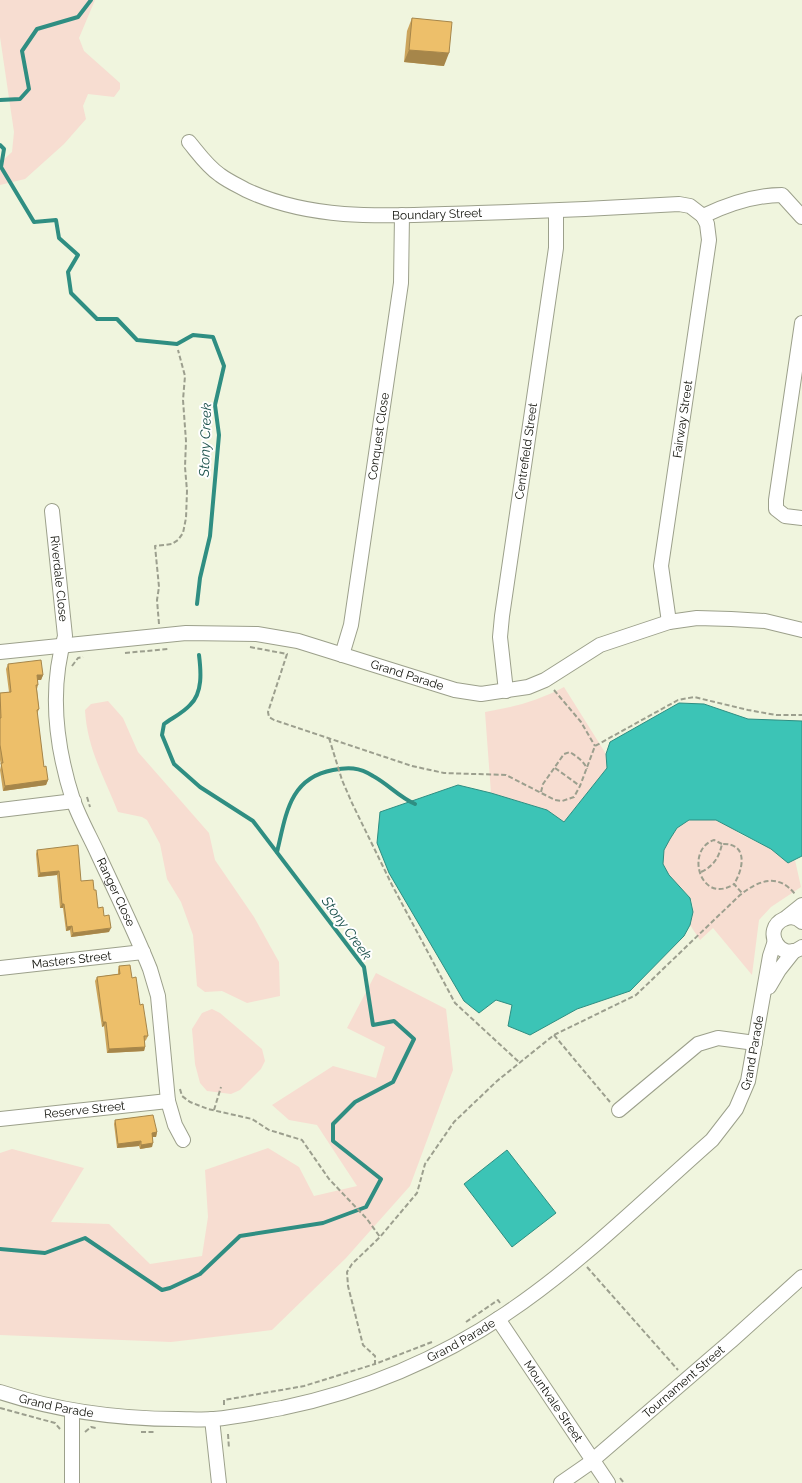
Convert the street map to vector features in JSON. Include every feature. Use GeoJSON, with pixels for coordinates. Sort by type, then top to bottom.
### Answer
{"type":"FeatureCollection","features":[{"type":"Feature","properties":{"kind":"street","name":"Boundary Street"},"geometry":{"type":"LineString","coordinates":[[190,142],[206,163],[220,176],[260,196],[285,204],[336,214],[402,215],[556,211],[679,204],[690,206],[703,216]]}},
{"type":"Feature","properties":{"kind":"street"},"geometry":{"type":"LineString","coordinates":[[703,216],[731,204],[767,195],[782,196],[802,217]]}},
{"type":"Feature","properties":{"kind":"street","name":"Centrefield Street"},"geometry":{"type":"LineString","coordinates":[[506,691],[500,637],[502,616],[556,248],[556,211]]}},
{"type":"Feature","properties":{"kind":"street","name":"Conquest Close"},"geometry":{"type":"LineString","coordinates":[[342,655],[351,625],[401,283],[402,215]]}},
{"type":"Feature","properties":{"kind":"street","name":"Fairway Street"},"geometry":{"type":"LineString","coordinates":[[669,622],[661,566],[709,240],[707,224],[703,216]]}},
{"type":"Feature","properties":{"kind":"street"},"geometry":{"type":"LineString","coordinates":[[802,323],[776,500],[776,509],[784,516],[802,518]]}},
{"type":"Feature","properties":{"kind":"street","name":"Riverdale Close"},"geometry":{"type":"LineString","coordinates":[[52,511],[65,636],[63,645]]}},
{"type":"Feature","properties":{"kind":"street","name":"Grand Parade"},"geometry":{"type":"LineString","coordinates":[[0,652],[186,633],[257,634],[298,641],[455,690],[481,694],[506,691],[546,680],[600,645],[669,622],[697,618],[765,621],[802,630]]}},
{"type":"Feature","properties":{"kind":"street","name":"Ranger Close"},"geometry":{"type":"LineString","coordinates":[[63,645],[59,655],[55,704],[63,762],[74,801],[143,952],[158,996],[168,1101],[175,1125],[183,1140]]}},
{"type":"Feature","properties":{"kind":"street"},"geometry":{"type":"LineString","coordinates":[[0,810],[74,801]]}},
{"type":"Feature","properties":{"kind":"street"},"geometry":{"type":"LineString","coordinates":[[786,918],[800,900]]}},
{"type":"Feature","properties":{"kind":"street"},"geometry":{"type":"LineString","coordinates":[[786,918],[792,917],[802,922]]}},
{"type":"Feature","properties":{"kind":"street","name":"Grand Parade"},"geometry":{"type":"LineString","coordinates":[[0,1392],[30,1402],[72,1411],[146,1419],[212,1419],[299,1404],[371,1384],[435,1355],[498,1319],[545,1285],[579,1257],[712,1140],[736,1108],[748,1081],[770,956],[775,941],[774,929],[781,920],[786,918]]}},
{"type":"Feature","properties":{"kind":"street"},"geometry":{"type":"LineString","coordinates":[[775,941],[783,950],[800,949]]}},
{"type":"Feature","properties":{"kind":"street","name":"Grand Parade"},"geometry":{"type":"LineString","coordinates":[[764,996],[779,970],[800,949]]}},
{"type":"Feature","properties":{"kind":"street","name":"Masters Street"},"geometry":{"type":"LineString","coordinates":[[0,968],[143,952]]}},
{"type":"Feature","properties":{"kind":"street"},"geometry":{"type":"LineString","coordinates":[[619,1110],[698,1044],[718,1038],[755,1043]]}},
{"type":"Feature","properties":{"kind":"street","name":"Reserve Street"},"geometry":{"type":"LineString","coordinates":[[0,1119],[168,1101]]}},
{"type":"Feature","properties":{"kind":"street","name":"Tournament Street"},"geometry":{"type":"LineString","coordinates":[[561,1483],[592,1460],[687,1379],[802,1277]]}},
{"type":"Feature","properties":{"kind":"street","name":"Mountvale Street"},"geometry":{"type":"LineString","coordinates":[[498,1319],[608,1483]]}},
{"type":"Feature","properties":{"kind":"street"},"geometry":{"type":"LineString","coordinates":[[72,1411],[72,1483]]}},
{"type":"Feature","properties":{"kind":"street"},"geometry":{"type":"LineString","coordinates":[[212,1419],[219,1483]]}},
{"type":"Feature","properties":{"kind":"path"},"geometry":{"type":"LineString","coordinates":[[159,624],[157,600],[159,587],[155,546],[172,544],[183,533],[188,491],[185,467],[186,441],[183,400],[185,376],[178,350]]}},
{"type":"Feature","properties":{"kind":"path"},"geometry":{"type":"LineString","coordinates":[[248,647],[287,654],[268,712],[269,717],[412,766],[444,774],[506,775],[555,800],[562,801],[574,797],[595,746],[678,700],[694,697],[776,715],[802,715]]}},
{"type":"Feature","properties":{"kind":"path"},"geometry":{"type":"LineString","coordinates":[[117,654],[169,648]]}},
{"type":"Feature","properties":{"kind":"path"},"geometry":{"type":"LineString","coordinates":[[70,672],[71,667],[78,658],[85,657]]}},
{"type":"Feature","properties":{"kind":"path"},"geometry":{"type":"LineString","coordinates":[[554,690],[581,722],[595,746]]}},
{"type":"Feature","properties":{"kind":"path"},"geometry":{"type":"LineString","coordinates":[[329,738],[342,780],[392,885],[455,1004],[520,1063]]}},
{"type":"Feature","properties":{"kind":"path"},"geometry":{"type":"LineString","coordinates":[[540,792],[543,784],[564,754],[570,752],[585,764],[587,769]]}},
{"type":"Feature","properties":{"kind":"path"},"geometry":{"type":"LineString","coordinates":[[555,768],[580,786]]}},
{"type":"Feature","properties":{"kind":"path"},"geometry":{"type":"LineString","coordinates":[[84,789],[92,810]]}},
{"type":"Feature","properties":{"kind":"path"},"geometry":{"type":"LineString","coordinates":[[714,840],[722,844],[729,844],[740,852],[742,860],[741,869],[734,884],[721,890],[713,889],[707,885],[701,872],[697,861],[702,848],[709,841],[714,840]]}},
{"type":"Feature","properties":{"kind":"path"},"geometry":{"type":"LineString","coordinates":[[701,872],[708,869],[714,863],[722,844]]}},
{"type":"Feature","properties":{"kind":"path"},"geometry":{"type":"LineString","coordinates":[[375,1364],[375,1356],[363,1345],[348,1286],[348,1272],[352,1264],[380,1238],[417,1193],[425,1164],[454,1122],[497,1081],[554,1036],[636,995],[751,886],[777,880],[788,885],[800,900]]}},
{"type":"Feature","properties":{"kind":"path"},"geometry":{"type":"LineString","coordinates":[[734,884],[742,893]]}},
{"type":"Feature","properties":{"kind":"path"},"geometry":{"type":"LineString","coordinates":[[554,1036],[604,1096],[619,1110]]}},
{"type":"Feature","properties":{"kind":"path"},"geometry":{"type":"LineString","coordinates":[[179,1082],[182,1096],[190,1102],[252,1119],[269,1130],[302,1140],[329,1179],[367,1218],[380,1238]]}},
{"type":"Feature","properties":{"kind":"path"},"geometry":{"type":"LineString","coordinates":[[214,1110],[221,1087]]}},
{"type":"Feature","properties":{"kind":"path"},"geometry":{"type":"LineString","coordinates":[[579,1257],[687,1379]]}},
{"type":"Feature","properties":{"kind":"path"},"geometry":{"type":"LineString","coordinates":[[463,1324],[498,1300]]}},
{"type":"Feature","properties":{"kind":"path"},"geometry":{"type":"LineString","coordinates":[[224,1400],[304,1386],[375,1364],[434,1340]]}},
{"type":"Feature","properties":{"kind":"path"},"geometry":{"type":"LineString","coordinates":[[0,1408],[55,1423],[61,1432]]}},
{"type":"Feature","properties":{"kind":"shaded area"},"geometry":{"type":"Polygon","coordinates":[[[0,0],[95,0],[79,38],[84,51],[120,83],[120,89],[114,97],[88,94],[83,106],[86,119],[64,144],[25,179],[0,185],[0,163],[12,152],[14,132],[0,37],[0,0]]]}},
{"type":"Feature","properties":{"kind":"shaded area"},"geometry":{"type":"Polygon","coordinates":[[[564,687],[606,754],[607,768],[564,822],[547,810],[491,793],[485,712],[526,703],[564,687]]]}},
{"type":"Feature","properties":{"kind":"shaded area"},"geometry":{"type":"Polygon","coordinates":[[[108,701],[123,718],[138,752],[209,833],[215,860],[254,917],[279,962],[280,996],[247,1003],[222,991],[205,992],[197,986],[193,935],[181,902],[167,879],[160,844],[147,820],[142,817],[118,812],[93,750],[86,724],[85,710],[91,704],[108,701]]]}},
{"type":"Feature","properties":{"kind":"shaded area"},"geometry":{"type":"Polygon","coordinates":[[[690,820],[715,820],[729,826],[740,834],[771,849],[788,863],[795,860],[801,887],[771,907],[759,920],[752,975],[713,928],[700,940],[690,925],[693,911],[692,901],[671,878],[663,864],[667,845],[680,826],[690,820]]]}},
{"type":"Feature","properties":{"kind":"shaded area"},"geometry":{"type":"Polygon","coordinates":[[[376,973],[446,1009],[453,1070],[410,1186],[346,1258],[272,1330],[171,1342],[0,1335],[0,1153],[12,1149],[84,1168],[51,1222],[109,1224],[150,1264],[202,1256],[208,1217],[205,1170],[268,1148],[299,1167],[314,1196],[357,1186],[317,1125],[289,1120],[272,1105],[333,1066],[376,1078],[385,1047],[347,1028],[376,973]]]}},
{"type":"Feature","properties":{"kind":"shaded area"},"geometry":{"type":"Polygon","coordinates":[[[212,1009],[220,1013],[262,1049],[265,1061],[261,1069],[240,1090],[231,1094],[207,1091],[200,1083],[195,1064],[192,1029],[202,1013],[212,1009]]]}},
{"type":"Feature","properties":{"kind":"water"},"geometry":{"type":"Polygon","coordinates":[[[679,703],[704,704],[748,719],[802,721],[802,856],[788,863],[771,849],[716,820],[689,820],[677,828],[670,839],[664,850],[663,864],[669,875],[690,898],[693,912],[690,925],[684,936],[630,991],[577,1009],[530,1035],[508,1026],[512,1005],[496,1000],[479,1013],[464,1001],[389,873],[377,843],[380,812],[458,785],[547,810],[564,822],[607,768],[606,754],[610,742],[679,703]]]}},
{"type":"Feature","properties":{"kind":"water"},"geometry":{"type":"Polygon","coordinates":[[[507,1150],[556,1213],[512,1247],[464,1184],[507,1150]]]}},
{"type":"Feature","properties":{"kind":"building"},"geometry":{"type":"Polygon","coordinates":[[[412,18],[452,22],[449,53],[409,50],[412,18]]]}},
{"type":"Feature","properties":{"kind":"building"},"geometry":{"type":"Polygon","coordinates":[[[41,660],[43,675],[37,675],[38,685],[36,685],[39,709],[37,710],[44,767],[46,766],[48,780],[5,786],[0,745],[0,693],[11,692],[8,664],[41,660]]]}},
{"type":"Feature","properties":{"kind":"building"},"geometry":{"type":"Polygon","coordinates":[[[78,845],[81,881],[93,880],[98,908],[103,907],[104,916],[109,915],[111,928],[73,933],[72,926],[67,927],[64,904],[62,904],[59,871],[40,873],[37,850],[78,845]]]}},
{"type":"Feature","properties":{"kind":"building"},"geometry":{"type":"Polygon","coordinates":[[[130,965],[132,978],[136,977],[140,1005],[143,1004],[148,1036],[144,1036],[145,1047],[109,1049],[97,977],[120,974],[119,966],[130,965]]]}},
{"type":"Feature","properties":{"kind":"building"},"geometry":{"type":"Polygon","coordinates":[[[153,1115],[157,1132],[152,1133],[153,1143],[141,1145],[141,1141],[118,1144],[115,1120],[153,1115]]]}},
{"type":"Feature","properties":{"kind":"waterway","name":"Stony Creek"},"geometry":{"type":"LineString","coordinates":[[0,100],[20,99],[29,89],[22,51],[37,29],[78,17],[91,0]]}},
{"type":"Feature","properties":{"kind":"waterway","name":"Stony Creek"},"geometry":{"type":"LineString","coordinates":[[0,145],[4,149],[1,167],[34,222],[56,220],[59,238],[78,255],[68,272],[71,293],[97,319],[117,319],[137,340],[177,344],[193,335],[213,337],[224,366],[215,405],[219,435],[210,536],[200,578],[197,604]]}},
{"type":"Feature","properties":{"kind":"waterway","name":"Stony Creek"},"geometry":{"type":"LineString","coordinates":[[0,1249],[45,1253],[85,1238],[162,1290],[200,1274],[240,1236],[323,1223],[366,1207],[381,1179],[333,1141],[333,1124],[355,1102],[393,1082],[414,1039],[394,1021],[373,1025],[364,967],[253,821],[200,787],[174,764],[162,735],[164,724],[181,713],[194,700],[199,688],[199,655]]}},
{"type":"Feature","properties":{"kind":"waterway"},"geometry":{"type":"LineString","coordinates":[[277,852],[283,825],[292,800],[298,790],[318,774],[338,769],[358,769],[378,779],[415,804]]}}]}
